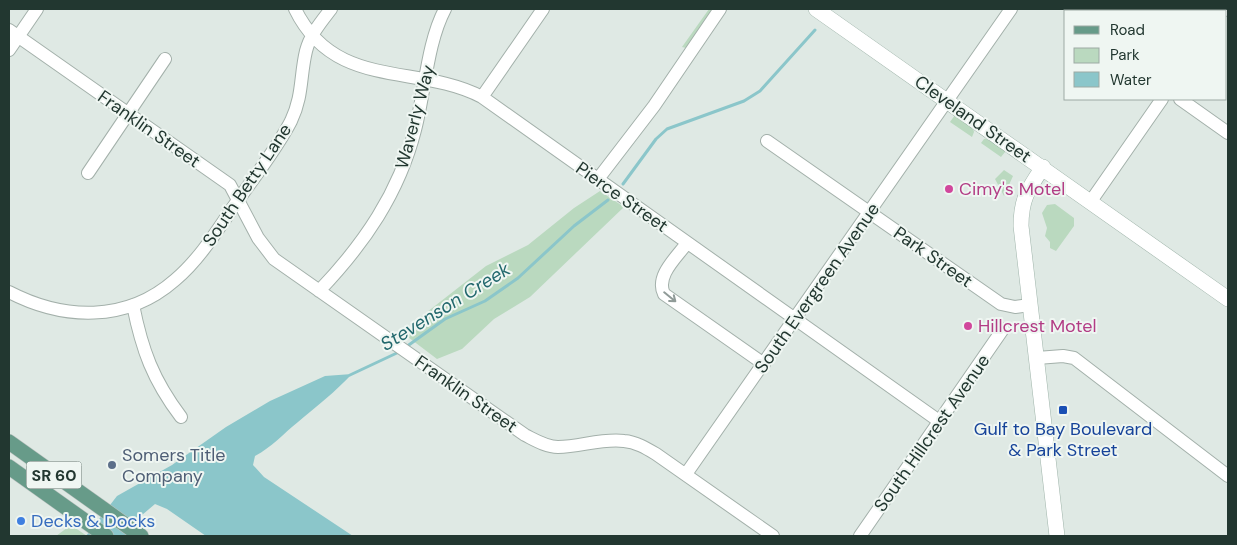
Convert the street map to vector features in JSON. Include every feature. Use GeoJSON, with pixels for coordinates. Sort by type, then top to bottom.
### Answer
{"type":"FeatureCollection","features":[{"type":"Feature","properties":{"kind":"main road","name":"SR 60"},"geometry":{"type":"LineString","coordinates":[[9,442],[141,536]]}},
{"type":"Feature","properties":{"kind":"main road","name":"SR 60"},"geometry":{"type":"LineString","coordinates":[[9,467],[106,536]]}},
{"type":"Feature","properties":{"kind":"street"},"geometry":{"type":"LineString","coordinates":[[9,50],[13,33],[37,9]]}},
{"type":"Feature","properties":{"kind":"street","name":"Pierce Street"},"geometry":{"type":"LineString","coordinates":[[295,9],[312,34],[329,49],[351,63],[374,72],[426,79],[464,87],[482,96],[939,421]]}},
{"type":"Feature","properties":{"kind":"street","name":"South Betty Lane"},"geometry":{"type":"LineString","coordinates":[[9,292],[32,304],[55,310],[83,313],[106,312],[133,305],[175,280],[199,255],[239,199],[291,120],[303,85],[306,51],[312,34],[330,9]]}},
{"type":"Feature","properties":{"kind":"street","name":"Waverly Way"},"geometry":{"type":"LineString","coordinates":[[320,291],[362,243],[384,209],[404,163],[415,131],[436,31],[445,9]]}},
{"type":"Feature","properties":{"kind":"street"},"geometry":{"type":"LineString","coordinates":[[482,96],[543,9]]}},
{"type":"Feature","properties":{"kind":"street"},"geometry":{"type":"LineString","coordinates":[[603,182],[720,9]]}},
{"type":"Feature","properties":{"kind":"street","name":"Cleveland Street"},"geometry":{"type":"LineString","coordinates":[[816,9],[1228,299]]}},
{"type":"Feature","properties":{"kind":"street","name":"South Evergreen Avenue"},"geometry":{"type":"LineString","coordinates":[[686,474],[796,320],[868,212],[1011,9]]}},
{"type":"Feature","properties":{"kind":"street","name":"Franklin Street"},"geometry":{"type":"LineString","coordinates":[[13,33],[230,185],[265,250],[274,259],[525,435],[540,443],[557,447],[624,441],[640,445],[686,474],[773,536]]}},
{"type":"Feature","properties":{"kind":"street"},"geometry":{"type":"LineString","coordinates":[[88,173],[165,59]]}},
{"type":"Feature","properties":{"kind":"street"},"geometry":{"type":"LineString","coordinates":[[1091,201],[1161,100]]}},
{"type":"Feature","properties":{"kind":"street"},"geometry":{"type":"LineString","coordinates":[[1181,100],[1228,133]]}},
{"type":"Feature","properties":{"kind":"street","name":"Park Street"},"geometry":{"type":"LineString","coordinates":[[767,141],[1001,304],[1015,307],[1030,305]]}},
{"type":"Feature","properties":{"kind":"street"},"geometry":{"type":"LineString","coordinates":[[1043,167],[1027,190],[1021,206],[1021,226],[1038,358],[1057,536]]}},
{"type":"Feature","properties":{"kind":"street"},"geometry":{"type":"LineString","coordinates":[[687,242],[662,278],[661,287],[664,294],[764,364]]}},
{"type":"Feature","properties":{"kind":"street"},"geometry":{"type":"LineString","coordinates":[[133,305],[144,354],[168,400],[182,417]]}},
{"type":"Feature","properties":{"kind":"street","name":"South Hillcrest Avenue"},"geometry":{"type":"LineString","coordinates":[[860,536],[1003,329]]}},
{"type":"Feature","properties":{"kind":"street"},"geometry":{"type":"LineString","coordinates":[[1038,358],[1063,356],[1074,358],[1228,476]]}},
{"type":"Feature","properties":{"kind":"green space"},"geometry":{"type":"Polygon","coordinates":[[[709,9],[713,9],[686,48],[682,47],[709,9]]]}},
{"type":"Feature","properties":{"kind":"green space"},"geometry":{"type":"Polygon","coordinates":[[[955,115],[973,128],[972,137],[950,122],[955,115]]]}},
{"type":"Feature","properties":{"kind":"green space"},"geometry":{"type":"Polygon","coordinates":[[[989,138],[1004,147],[1005,152],[1001,157],[981,143],[984,139],[989,138]]]}},
{"type":"Feature","properties":{"kind":"green space"},"geometry":{"type":"Polygon","coordinates":[[[1004,170],[1013,176],[1004,196],[995,179],[1004,170]]]}},
{"type":"Feature","properties":{"kind":"green space"},"geometry":{"type":"Polygon","coordinates":[[[600,191],[624,207],[530,297],[494,319],[462,349],[437,359],[404,334],[422,316],[486,266],[528,245],[574,208],[600,191]]]}},
{"type":"Feature","properties":{"kind":"green space"},"geometry":{"type":"Polygon","coordinates":[[[1055,204],[1074,218],[1074,226],[1056,251],[1050,248],[1050,242],[1045,236],[1047,228],[1042,213],[1047,205],[1055,204]]]}},
{"type":"Feature","properties":{"kind":"green space"},"geometry":{"type":"Polygon","coordinates":[[[71,525],[87,536],[56,536],[71,525]]]}},
{"type":"Feature","properties":{"kind":"water"},"geometry":{"type":"Polygon","coordinates":[[[352,374],[267,449],[255,456],[253,465],[264,477],[353,536],[206,536],[167,509],[155,504],[142,515],[126,536],[86,536],[117,496],[172,465],[226,427],[270,401],[325,376],[352,374]]]}},
{"type":"Feature","properties":{"kind":"waterway","name":"Stevenson Creek"},"geometry":{"type":"LineString","coordinates":[[623,184],[656,139],[667,129],[744,101],[760,91],[815,30]]}},
{"type":"Feature","properties":{"kind":"waterway","name":"Stevenson Creek"},"geometry":{"type":"LineString","coordinates":[[406,347],[445,319],[485,301],[518,278],[574,226],[608,200]]}},
{"type":"Feature","properties":{"kind":"waterway","name":"Stevenson Creek"},"geometry":{"type":"LineString","coordinates":[[350,375],[399,352]]}},
{"type":"Feature","properties":{"kind":"place","name":"Cimy's Motel"},"geometry":{"type":"Point","coordinates":[949,189]}},
{"type":"Feature","properties":{"kind":"place","name":"Hillcrest Motel"},"geometry":{"type":"Point","coordinates":[968,326]}},
{"type":"Feature","properties":{"kind":"place","name":"Gulf to Bay Boulevard & Park Street"},"geometry":{"type":"Point","coordinates":[1063,410]}},
{"type":"Feature","properties":{"kind":"place","name":"Somers Title Company"},"geometry":{"type":"Point","coordinates":[112,465]}},
{"type":"Feature","properties":{"kind":"place","name":"Decks & Docks"},"geometry":{"type":"Point","coordinates":[21,521]}}]}
